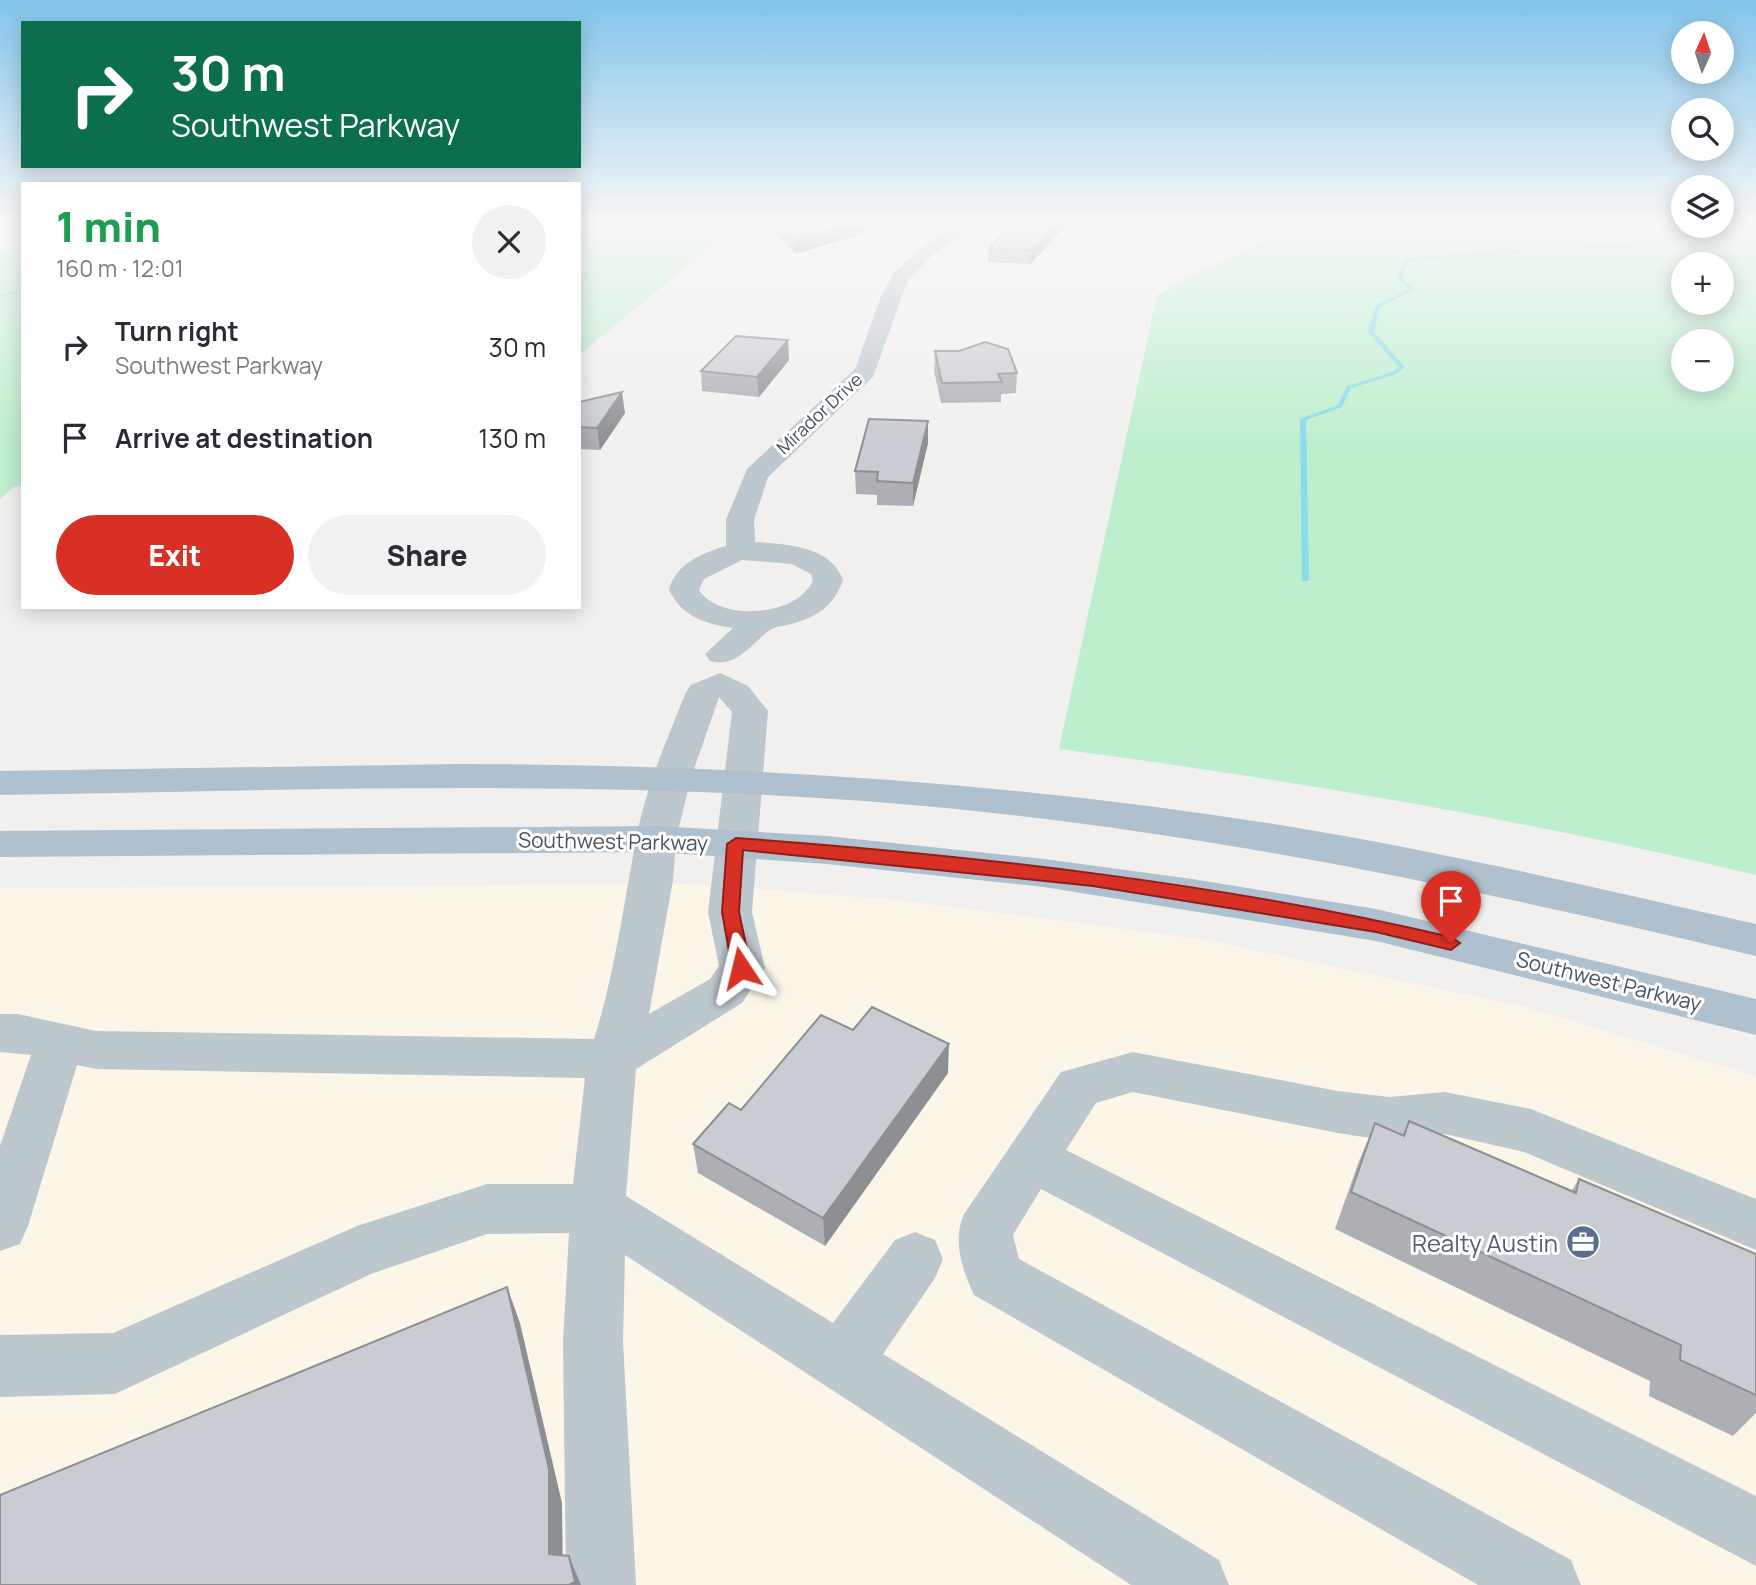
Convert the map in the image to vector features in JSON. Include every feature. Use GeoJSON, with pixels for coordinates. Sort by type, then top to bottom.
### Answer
{"type":"FeatureCollection","features":[{"type":"Feature","properties":{"kind":"main road"},"geometry":{"type":"LineString","coordinates":[[0,783],[672,778],[743,781],[1003,804],[1188,825],[1382,858],[1566,895],[1756,940]]}},
{"type":"Feature","properties":{"kind":"main road","name":"Southwest Parkway"},"geometry":{"type":"LineString","coordinates":[[0,844],[656,839],[1044,873],[1192,894],[1376,925],[1756,1017]]}},
{"type":"Feature","properties":{"kind":"street","name":"Mirador Drive"},"geometry":{"type":"LineString","coordinates":[[741,551],[740,520],[756,474],[864,372],[875,351],[876,336],[890,297]]}},
{"type":"Feature","properties":{"kind":"street"},"geometry":{"type":"LineString","coordinates":[[741,551],[794,554],[820,566],[828,584],[816,602],[786,616],[764,619],[741,620],[706,612],[691,602],[685,592],[686,581],[693,571],[705,562],[741,551]]}},
{"type":"Feature","properties":{"kind":"street"},"geometry":{"type":"LineString","coordinates":[[0,1033],[18,1032],[110,1050],[360,1057],[612,1059],[726,990],[741,968],[730,912],[750,711],[721,669],[710,646],[706,612]]}},
{"type":"Feature","properties":{"kind":"street"},"geometry":{"type":"LineString","coordinates":[[601,1585],[593,1342],[598,1208],[612,1059],[630,998],[652,880],[656,839],[672,778],[703,692],[764,619]]}},
{"type":"Feature","properties":{"kind":"street"},"geometry":{"type":"LineString","coordinates":[[0,1226],[60,1042]]}},
{"type":"Feature","properties":{"kind":"street"},"geometry":{"type":"LineString","coordinates":[[1546,1585],[994,1276],[984,1232],[1079,1087],[1133,1072],[1338,1112],[1389,1119],[1445,1113],[1531,1131],[1756,1225]]}},
{"type":"Feature","properties":{"kind":"street"},"geometry":{"type":"LineString","coordinates":[[1031,1158],[1756,1532]]}},
{"type":"Feature","properties":{"kind":"street"},"geometry":{"type":"LineString","coordinates":[[0,1366],[115,1363],[357,1252],[487,1209],[598,1208],[1194,1585]]}},
{"type":"Feature","properties":{"kind":"street"},"geometry":{"type":"LineString","coordinates":[[842,1362],[915,1259]]}},
{"type":"Feature","properties":{"kind":"shaded area"},"geometry":{"type":"Polygon","coordinates":[[[689,884],[899,900],[1202,939],[1526,1007],[1756,1076],[1756,1585],[0,1585],[0,888],[689,884]]]}},
{"type":"Feature","properties":{"kind":"green space"},"geometry":{"type":"Polygon","coordinates":[[[0,297],[21,297],[21,485],[14,487],[0,499],[0,297]]]}},
{"type":"Feature","properties":{"kind":"green space"},"geometry":{"type":"Polygon","coordinates":[[[581,297],[649,297],[581,353],[581,297]]]}},
{"type":"Feature","properties":{"kind":"green space"},"geometry":{"type":"Polygon","coordinates":[[[1157,297],[1671,297],[1671,315],[1734,315],[1734,297],[1756,297],[1756,875],[1496,819],[1235,774],[1059,749],[1157,297]]]}},
{"type":"Feature","properties":{"kind":"building"},"geometry":{"type":"Polygon","coordinates":[[[736,336],[788,340],[757,377],[701,371],[736,336]]]}},
{"type":"Feature","properties":{"kind":"building"},"geometry":{"type":"Polygon","coordinates":[[[985,342],[1008,349],[1017,373],[998,374],[1002,382],[942,383],[935,351],[959,351],[985,342]]]}},
{"type":"Feature","properties":{"kind":"building"},"geometry":{"type":"Polygon","coordinates":[[[622,392],[597,428],[581,427],[581,402],[622,392]]]}},
{"type":"Feature","properties":{"kind":"building"},"geometry":{"type":"Polygon","coordinates":[[[869,419],[928,421],[913,483],[877,481],[878,472],[855,471],[869,419]]]}},
{"type":"Feature","properties":{"kind":"building"},"geometry":{"type":"Polygon","coordinates":[[[872,1007],[949,1044],[823,1218],[693,1144],[729,1103],[741,1110],[821,1015],[853,1030],[872,1007]]]}},
{"type":"Feature","properties":{"kind":"building"},"geometry":{"type":"Polygon","coordinates":[[[1409,1121],[1576,1193],[1579,1179],[1756,1254],[1756,1395],[1680,1360],[1681,1345],[1351,1192],[1375,1123],[1404,1136],[1409,1121]]]}},
{"type":"Feature","properties":{"kind":"building"},"geometry":{"type":"Polygon","coordinates":[[[507,1287],[549,1469],[549,1554],[569,1556],[575,1582],[569,1585],[0,1585],[0,1495],[507,1287]]]}},
{"type":"Feature","properties":{"kind":"waterway"},"geometry":{"type":"LineString","coordinates":[[1305,579],[1303,419],[1340,406],[1349,387],[1392,374],[1402,367],[1371,332],[1378,306],[1397,297]]}},
{"type":"Feature","properties":{"kind":"place","name":"Realty Austin"},"geometry":{"type":"Point","coordinates":[1583,1242]}},
{"type":"Feature","properties":{"kind":"route"},"geometry":{"type":"LineString","coordinates":[[741,968],[730,912],[736,844],[827,850],[1044,873],[1192,894],[1376,925],[1451,943]]}}]}
